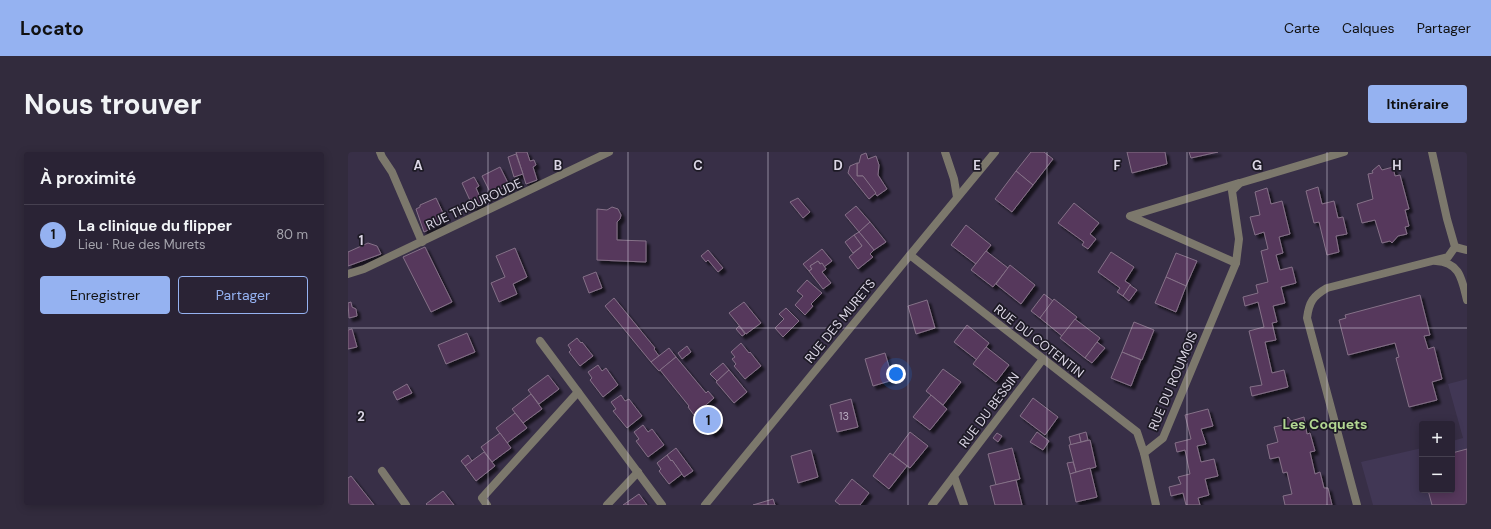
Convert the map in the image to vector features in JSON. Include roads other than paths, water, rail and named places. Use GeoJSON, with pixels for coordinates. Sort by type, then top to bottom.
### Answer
{"type":"FeatureCollection","features":[{"type":"Feature","properties":{"kind":"street"},"geometry":{"type":"LineString","coordinates":[[380,152],[392,172],[422,242]]}},
{"type":"Feature","properties":{"kind":"street","name":"RUE THOUROUDE"},"geometry":{"type":"LineString","coordinates":[[348,274],[364,269],[422,242],[609,152]]}},
{"type":"Feature","properties":{"kind":"street"},"geometry":{"type":"LineString","coordinates":[[945,152],[954,179],[957,197]]}},
{"type":"Feature","properties":{"kind":"street","name":"RUE DES MURETS"},"geometry":{"type":"LineString","coordinates":[[705,505],[995,152]]}},
{"type":"Feature","properties":{"kind":"street"},"geometry":{"type":"LineString","coordinates":[[1236,263],[1130,216],[1344,152]]}},
{"type":"Feature","properties":{"kind":"street"},"geometry":{"type":"LineString","coordinates":[[1432,152],[1455,247]]}},
{"type":"Feature","properties":{"kind":"street","name":"RUE DU ROUMOIS"},"geometry":{"type":"LineString","coordinates":[[1144,453],[1163,438],[1236,263],[1239,239],[1232,191],[1240,182]]}},
{"type":"Feature","properties":{"kind":"street"},"geometry":{"type":"LineString","coordinates":[[1455,247],[1467,250]]}},
{"type":"Feature","properties":{"kind":"street"},"geometry":{"type":"LineString","coordinates":[[1357,505],[1307,318],[1308,308],[1313,299],[1327,288],[1436,261],[1448,257],[1455,247]]}},
{"type":"Feature","properties":{"kind":"street","name":"RUE DU COTENTIN"},"geometry":{"type":"LineString","coordinates":[[910,254],[1137,432],[1144,453]]}},
{"type":"Feature","properties":{"kind":"street"},"geometry":{"type":"LineString","coordinates":[[1436,261],[1451,264],[1457,270],[1462,280],[1467,300]]}},
{"type":"Feature","properties":{"kind":"street"},"geometry":{"type":"LineString","coordinates":[[540,341],[662,505]]}},
{"type":"Feature","properties":{"kind":"street","name":"RUE DU BESSIN"},"geometry":{"type":"LineString","coordinates":[[932,505],[1043,358]]}},
{"type":"Feature","properties":{"kind":"street"},"geometry":{"type":"LineString","coordinates":[[487,505],[482,498],[578,392]]}},
{"type":"Feature","properties":{"kind":"street"},"geometry":{"type":"LineString","coordinates":[[1144,453],[1156,505]]}},
{"type":"Feature","properties":{"kind":"street"},"geometry":{"type":"LineString","coordinates":[[382,471],[406,505]]}},
{"type":"Feature","properties":{"kind":"street"},"geometry":{"type":"LineString","coordinates":[[607,505],[638,472]]}},
{"type":"Feature","properties":{"kind":"street"},"geometry":{"type":"LineString","coordinates":[[954,476],[964,505]]}},
{"type":"Feature","properties":{"kind":"place","name":"La clinique du flipper"},"geometry":{"type":"Point","coordinates":[708,420]}},
{"type":"Feature","properties":{"kind":"district","name":"Les Coquets"},"geometry":{"type":"Point","coordinates":[1325,424]}}]}
